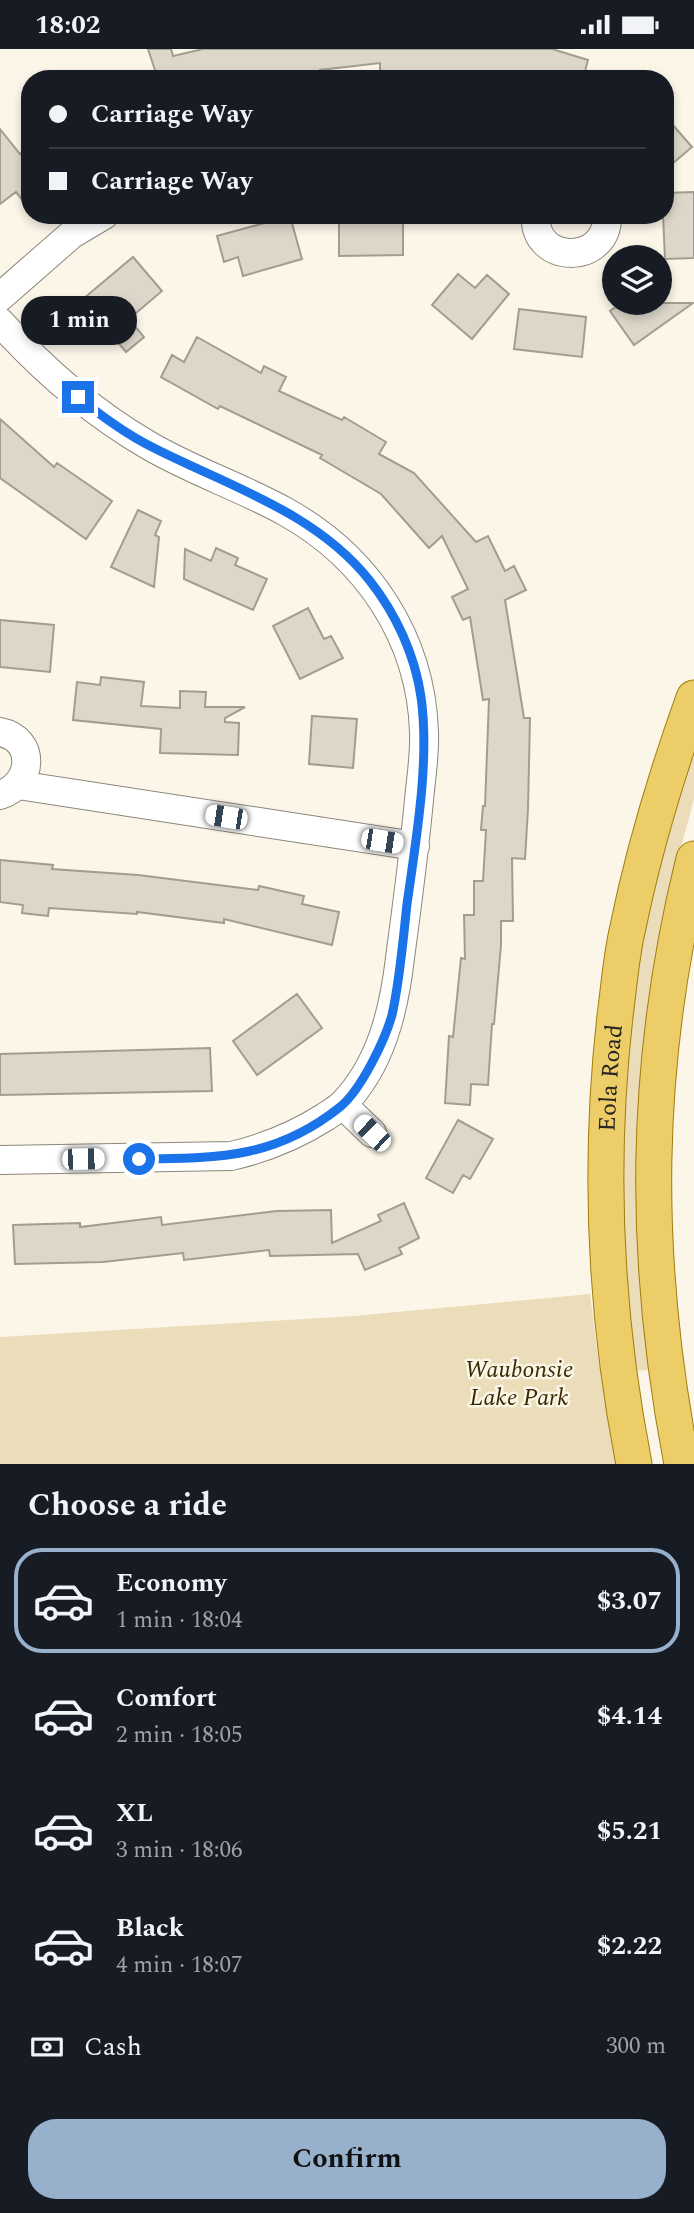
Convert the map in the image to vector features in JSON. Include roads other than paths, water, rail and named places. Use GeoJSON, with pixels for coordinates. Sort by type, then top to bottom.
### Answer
{"type":"FeatureCollection","features":[{"type":"Feature","properties":{"kind":"main road","name":"Eola Road"},"geometry":{"type":"LineString","coordinates":[[634,1464],[623,1409],[611,1316],[606,1233],[610,1063],[630,918],[655,810],[694,698]]}},
{"type":"Feature","properties":{"kind":"main road","name":"Eola Road"},"geometry":{"type":"LineString","coordinates":[[682,1464],[673,1419],[655,1265],[653,1160],[655,1095],[668,979],[694,859]]}},
{"type":"Feature","properties":{"kind":"street"},"geometry":{"type":"LineString","coordinates":[[0,297],[72,234],[89,224]]}},
{"type":"Feature","properties":{"kind":"street"},"geometry":{"type":"LineString","coordinates":[[537,224],[543,241],[562,253],[574,254],[596,244],[607,224]]}},
{"type":"Feature","properties":{"kind":"street"},"geometry":{"type":"LineString","coordinates":[[0,322],[32,358],[96,412],[149,446],[286,512],[321,535],[351,560],[368,578],[397,624],[412,659],[421,698],[424,748],[415,846],[391,1016],[371,1066],[342,1105],[299,1133],[261,1149],[231,1156],[0,1160]]}},
{"type":"Feature","properties":{"kind":"street"},"geometry":{"type":"LineString","coordinates":[[0,732],[15,739],[26,756],[24,777],[9,790]]}},
{"type":"Feature","properties":{"kind":"street"},"geometry":{"type":"LineString","coordinates":[[9,790],[415,846]]}},
{"type":"Feature","properties":{"kind":"street"},"geometry":{"type":"LineString","coordinates":[[342,1105],[372,1133]]}},
{"type":"Feature","properties":{"kind":"park label","name":"Waubonsie Lake Park"},"geometry":{"type":"Point","coordinates":[519,1383]}}]}
